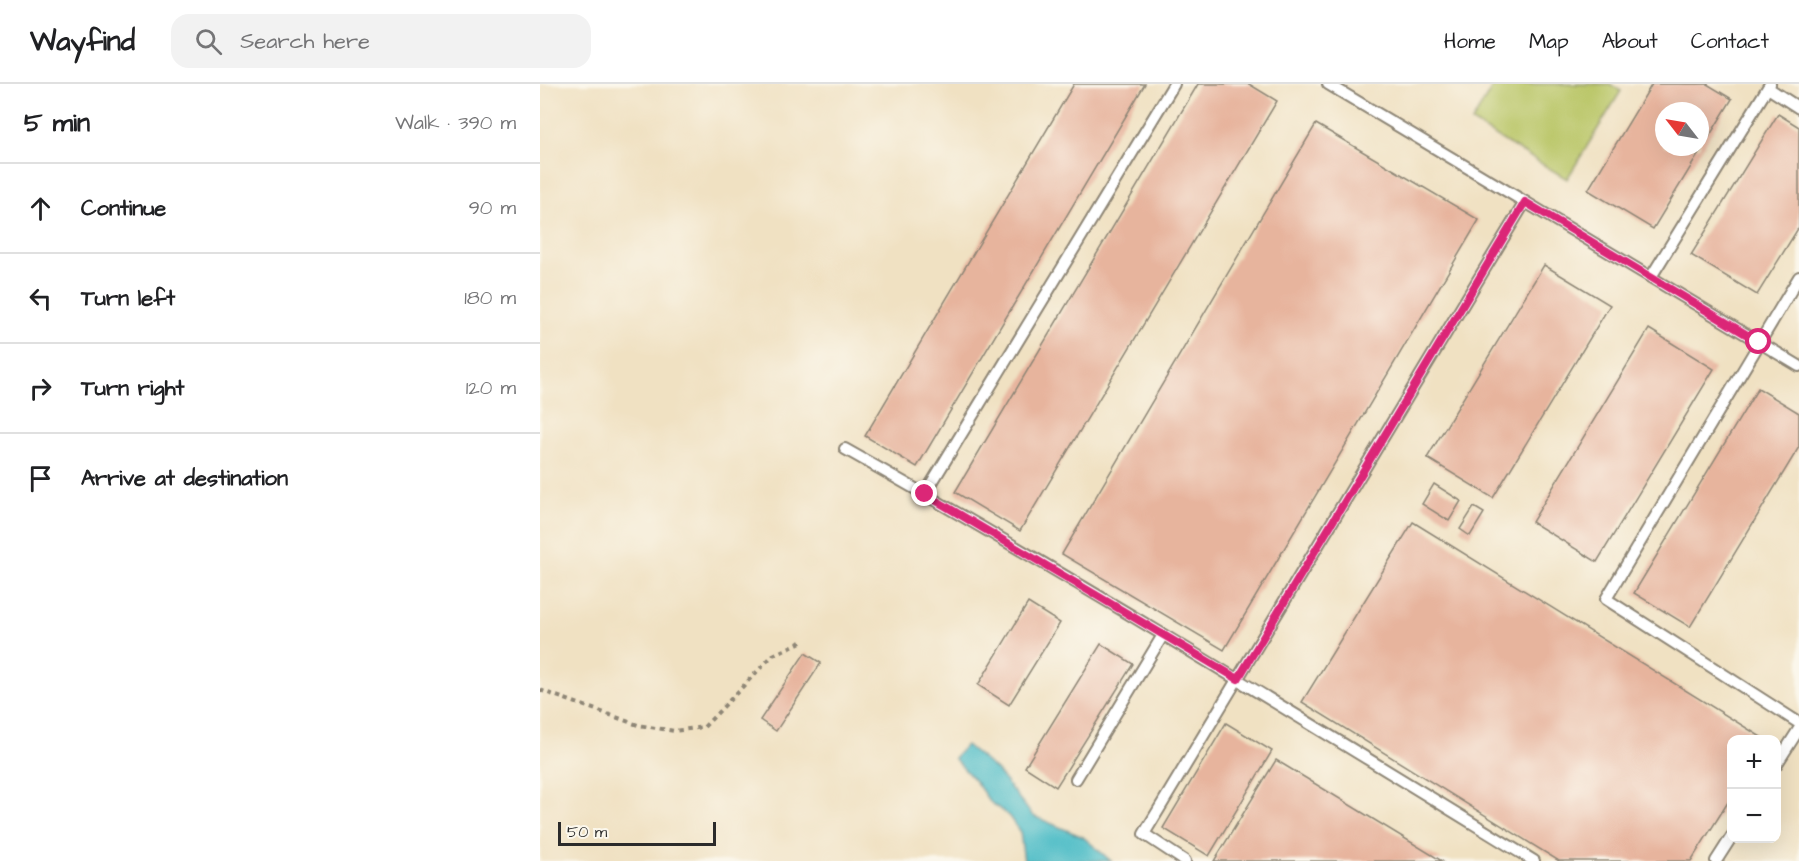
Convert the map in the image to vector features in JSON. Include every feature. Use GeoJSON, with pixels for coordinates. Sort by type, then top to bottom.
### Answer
{"type":"FeatureCollection","features":[{"type":"Feature","properties":{"kind":"lane"},"geometry":{"type":"LineString","coordinates":[[925,494],[1174,84]]}},
{"type":"Feature","properties":{"kind":"lane"},"geometry":{"type":"LineString","coordinates":[[1328,84],[1799,366]]}},
{"type":"Feature","properties":{"kind":"lane"},"geometry":{"type":"LineString","coordinates":[[1652,278],[1769,86],[1799,108]]}},
{"type":"Feature","properties":{"kind":"lane"},"geometry":{"type":"LineString","coordinates":[[1185,861],[1144,834],[1525,202]]}},
{"type":"Feature","properties":{"kind":"lane"},"geometry":{"type":"LineString","coordinates":[[1799,277],[1606,599],[1799,723]]}},
{"type":"Feature","properties":{"kind":"lane"},"geometry":{"type":"LineString","coordinates":[[845,449],[1238,679],[1534,861]]}},
{"type":"Feature","properties":{"kind":"lane"},"geometry":{"type":"LineString","coordinates":[[1076,780],[1163,635]]}},
{"type":"Feature","properties":{"kind":"lane"},"geometry":{"type":"LineString","coordinates":[[1781,757],[1799,729]]}},
{"type":"Feature","properties":{"kind":"lane"},"geometry":{"type":"LineString","coordinates":[[1716,861],[1727,843]]}},
{"type":"Feature","properties":{"kind":"path"},"geometry":{"type":"LineString","coordinates":[[540,690],[638,725],[674,731],[704,727],[773,655],[801,642]]}},
{"type":"Feature","properties":{"kind":"green space"},"geometry":{"type":"Polygon","coordinates":[[[1494,84],[1610,84],[1621,91],[1567,179],[1472,122],[1494,84]]]}},
{"type":"Feature","properties":{"kind":"water"},"geometry":{"type":"Polygon","coordinates":[[[966,745],[996,770],[1033,816],[1083,837],[1111,861],[1024,861],[1020,832],[1008,815],[989,801],[976,782],[954,758],[966,745]]]}},
{"type":"Feature","properties":{"kind":"building"},"geometry":{"type":"Polygon","coordinates":[[[1074,84],[1145,84],[917,467],[865,436],[1074,84]]]}},
{"type":"Feature","properties":{"kind":"building"},"geometry":{"type":"Polygon","coordinates":[[[1198,84],[1249,84],[1277,101],[1020,531],[955,492],[1198,84]]]}},
{"type":"Feature","properties":{"kind":"building"},"geometry":{"type":"Polygon","coordinates":[[[1652,84],[1707,84],[1732,99],[1709,137],[1709,102],[1655,102],[1655,156],[1697,156],[1653,229],[1588,190],[1652,84]]]}},
{"type":"Feature","properties":{"kind":"building"},"geometry":{"type":"Polygon","coordinates":[[[1778,114],[1799,127],[1799,227],[1757,295],[1691,255],[1778,114]]]}},
{"type":"Feature","properties":{"kind":"building"},"geometry":{"type":"Polygon","coordinates":[[[1316,124],[1479,220],[1224,650],[1062,554],[1316,124]]]}},
{"type":"Feature","properties":{"kind":"building"},"geometry":{"type":"Polygon","coordinates":[[[1544,265],[1610,305],[1493,498],[1427,458],[1544,265]]]}},
{"type":"Feature","properties":{"kind":"building"},"geometry":{"type":"Polygon","coordinates":[[[1649,329],[1714,369],[1597,562],[1532,522],[1649,329]]]}},
{"type":"Feature","properties":{"kind":"building"},"geometry":{"type":"Polygon","coordinates":[[[1758,388],[1799,413],[1799,447],[1690,627],[1634,593],[1758,388]]]}},
{"type":"Feature","properties":{"kind":"building"},"geometry":{"type":"Polygon","coordinates":[[[1434,484],[1461,501],[1449,521],[1422,504],[1434,484]]]}},
{"type":"Feature","properties":{"kind":"building"},"geometry":{"type":"Polygon","coordinates":[[[1474,507],[1484,513],[1470,536],[1460,529],[1474,507]]]}},
{"type":"Feature","properties":{"kind":"building"},"geometry":{"type":"Polygon","coordinates":[[[1413,522],[1758,735],[1727,735],[1727,804],[1691,861],[1559,861],[1302,702],[1413,522]]]}},
{"type":"Feature","properties":{"kind":"building"},"geometry":{"type":"Polygon","coordinates":[[[1028,603],[1060,623],[1009,705],[978,685],[1028,603]]]}},
{"type":"Feature","properties":{"kind":"building"},"geometry":{"type":"Polygon","coordinates":[[[1101,644],[1133,664],[1056,787],[1025,767],[1101,644]]]}},
{"type":"Feature","properties":{"kind":"building"},"geometry":{"type":"Polygon","coordinates":[[[805,653],[821,663],[776,731],[760,720],[805,653]]]}},
{"type":"Feature","properties":{"kind":"building"},"geometry":{"type":"Polygon","coordinates":[[[1226,723],[1272,751],[1209,856],[1163,828],[1226,723]]]}},
{"type":"Feature","properties":{"kind":"building"},"geometry":{"type":"Polygon","coordinates":[[[1276,760],[1442,861],[1214,861],[1276,760]]]}},
{"type":"Feature","properties":{"kind":"route"},"geometry":{"type":"LineString","coordinates":[[925,494],[1238,679],[1525,202],[1759,342]]}}]}
